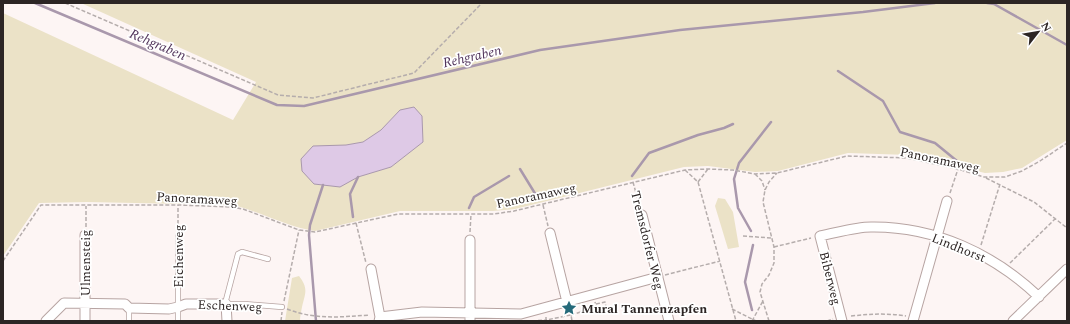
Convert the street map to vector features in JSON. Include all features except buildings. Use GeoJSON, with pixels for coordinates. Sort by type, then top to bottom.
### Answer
{"type":"FeatureCollection","features":[{"type":"Feature","properties":{"kind":"street"},"geometry":{"type":"LineString","coordinates":[[914,320],[948,201]]}},
{"type":"Feature","properties":{"kind":"street","name":"Tremsdorfer Weg"},"geometry":{"type":"LineString","coordinates":[[642,215],[669,321]]}},
{"type":"Feature","properties":{"kind":"street","name":"Lindhorst"},"geometry":{"type":"LineString","coordinates":[[820,236],[870,227],[904,229],[938,236],[979,253],[1023,282],[1039,297]]}},
{"type":"Feature","properties":{"kind":"street"},"geometry":{"type":"LineString","coordinates":[[550,233],[568,302]]}},
{"type":"Feature","properties":{"kind":"street","name":"Ulmensteig"},"geometry":{"type":"LineString","coordinates":[[85,235],[85,321]]}},
{"type":"Feature","properties":{"kind":"street","name":"Biberweg"},"geometry":{"type":"LineString","coordinates":[[820,236],[841,319]]}},
{"type":"Feature","properties":{"kind":"street"},"geometry":{"type":"LineString","coordinates":[[470,240],[470,317]]}},
{"type":"Feature","properties":{"kind":"street"},"geometry":{"type":"LineString","coordinates":[[371,269],[380,319],[422,312],[470,317],[521,314],[568,302],[594,299],[658,277]]}},
{"type":"Feature","properties":{"kind":"street"},"geometry":{"type":"LineString","coordinates":[[1013,321],[1067,269]]}},
{"type":"Feature","properties":{"kind":"street","name":"Eschenweg"},"geometry":{"type":"LineString","coordinates":[[46,321],[64,303],[125,304],[129,308],[169,308],[186,304],[226,304]]}},
{"type":"Feature","properties":{"kind":"street"},"geometry":{"type":"LineString","coordinates":[[226,304],[227,321]]}},
{"type":"Feature","properties":{"kind":"lane","name":"Eichenweg"},"geometry":{"type":"LineString","coordinates":[[178,236],[178,307]]}},
{"type":"Feature","properties":{"kind":"lane"},"geometry":{"type":"LineString","coordinates":[[226,304],[238,254],[242,252],[268,259]]}},
{"type":"Feature","properties":{"kind":"lane","name":"Eschenweg"},"geometry":{"type":"LineString","coordinates":[[226,304],[282,307]]}},
{"type":"Feature","properties":{"kind":"lane","name":"Eschenweg"},"geometry":{"type":"LineString","coordinates":[[178,307],[178,321]]}},
{"type":"Feature","properties":{"kind":"lane"},"geometry":{"type":"LineString","coordinates":[[129,308],[129,321]]}},
{"type":"Feature","properties":{"kind":"path"},"geometry":{"type":"LineString","coordinates":[[65,3],[278,95],[313,98],[414,73],[482,3]]}},
{"type":"Feature","properties":{"kind":"path","name":"Panoramaweg"},"geometry":{"type":"LineString","coordinates":[[3,261],[41,206],[178,205],[232,207],[243,209],[299,230],[315,232],[398,214],[501,213],[543,205],[685,170],[709,169],[733,170],[755,174],[777,173],[847,156],[907,158],[958,169],[984,177],[1005,177],[1022,171],[1067,143]]}},
{"type":"Feature","properties":{"kind":"path"},"geometry":{"type":"LineString","coordinates":[[698,182],[709,169]]}},
{"type":"Feature","properties":{"kind":"path"},"geometry":{"type":"LineString","coordinates":[[948,201],[958,169]]}},
{"type":"Feature","properties":{"kind":"path"},"geometry":{"type":"LineString","coordinates":[[685,170],[698,182],[736,321]]}},
{"type":"Feature","properties":{"kind":"path"},"geometry":{"type":"LineString","coordinates":[[769,321],[760,292],[762,284],[774,263],[774,247],[763,202],[769,182],[777,173]]}},
{"type":"Feature","properties":{"kind":"path"},"geometry":{"type":"LineString","coordinates":[[755,174],[762,182],[766,190]]}},
{"type":"Feature","properties":{"kind":"path"},"geometry":{"type":"LineString","coordinates":[[984,177],[1034,202],[1067,228]]}},
{"type":"Feature","properties":{"kind":"path","name":"Tremsdorfer Weg"},"geometry":{"type":"LineString","coordinates":[[633,182],[642,215]]}},
{"type":"Feature","properties":{"kind":"path"},"geometry":{"type":"LineString","coordinates":[[979,253],[1000,184]]}},
{"type":"Feature","properties":{"kind":"path","name":"Eichenweg"},"geometry":{"type":"LineString","coordinates":[[178,205],[178,236]]}},
{"type":"Feature","properties":{"kind":"path"},"geometry":{"type":"LineString","coordinates":[[543,205],[550,233]]}},
{"type":"Feature","properties":{"kind":"path","name":"Ulmensteig"},"geometry":{"type":"LineString","coordinates":[[85,235],[86,206]]}},
{"type":"Feature","properties":{"kind":"path"},"geometry":{"type":"LineString","coordinates":[[470,240],[471,213]]}},
{"type":"Feature","properties":{"kind":"path"},"geometry":{"type":"LineString","coordinates":[[1004,269],[1056,218]]}},
{"type":"Feature","properties":{"kind":"path"},"geometry":{"type":"LineString","coordinates":[[356,223],[366,265],[371,269]]}},
{"type":"Feature","properties":{"kind":"path"},"geometry":{"type":"LineString","coordinates":[[281,321],[282,307],[299,230]]}},
{"type":"Feature","properties":{"kind":"path"},"geometry":{"type":"LineString","coordinates":[[743,236],[772,238]]}},
{"type":"Feature","properties":{"kind":"path"},"geometry":{"type":"LineString","coordinates":[[774,247],[820,236]]}},
{"type":"Feature","properties":{"kind":"path"},"geometry":{"type":"LineString","coordinates":[[658,277],[720,261]]}},
{"type":"Feature","properties":{"kind":"path"},"geometry":{"type":"LineString","coordinates":[[594,299],[604,302],[606,307]]}},
{"type":"Feature","properties":{"kind":"path"},"geometry":{"type":"LineString","coordinates":[[532,321],[571,315],[596,307],[594,299]]}},
{"type":"Feature","properties":{"kind":"path"},"geometry":{"type":"LineString","coordinates":[[752,320],[763,301]]}},
{"type":"Feature","properties":{"kind":"path"},"geometry":{"type":"LineString","coordinates":[[282,307],[301,315],[323,318],[370,315],[380,319]]}},
{"type":"Feature","properties":{"kind":"path"},"geometry":{"type":"LineString","coordinates":[[543,308],[546,320]]}},
{"type":"Feature","properties":{"kind":"path"},"geometry":{"type":"LineString","coordinates":[[732,309],[756,321]]}},
{"type":"Feature","properties":{"kind":"path"},"geometry":{"type":"LineString","coordinates":[[586,310],[587,314]]}},
{"type":"Feature","properties":{"kind":"path"},"geometry":{"type":"LineString","coordinates":[[827,321],[870,314],[894,314],[914,320]]}},
{"type":"Feature","properties":{"kind":"path"},"geometry":{"type":"LineString","coordinates":[[571,315],[572,321]]}},
{"type":"Feature","properties":{"kind":"shaded area"},"geometry":{"type":"Polygon","coordinates":[[[81,3],[1067,3],[1067,140],[1022,168],[1003,172],[985,173],[909,155],[848,153],[778,171],[755,172],[708,166],[684,167],[515,209],[493,211],[400,211],[315,231],[284,223],[254,211],[233,205],[87,202],[39,203],[3,256],[3,13],[233,120],[256,82],[81,3]],[[400,110],[381,130],[363,142],[346,145],[340,187],[358,177],[391,167],[423,142],[422,130],[400,110]]]}},
{"type":"Feature","properties":{"kind":"shaded area"},"geometry":{"type":"Polygon","coordinates":[[[414,107],[422,116],[423,142],[391,167],[358,177],[340,187],[314,184],[302,171],[301,159],[313,146],[346,145],[363,142],[381,130],[400,110],[414,107]]]}},
{"type":"Feature","properties":{"kind":"shaded area"},"geometry":{"type":"Polygon","coordinates":[[[718,198],[725,199],[733,212],[739,247],[728,249],[715,206],[718,198]]]}},
{"type":"Feature","properties":{"kind":"shaded area"},"geometry":{"type":"Polygon","coordinates":[[[299,276],[305,288],[300,321],[285,321],[292,278],[299,276]]]}},
{"type":"Feature","properties":{"kind":"waterway","name":"Rehgraben"},"geometry":{"type":"LineString","coordinates":[[35,3],[277,105],[304,106],[540,50],[680,30],[863,12],[935,3]]}},
{"type":"Feature","properties":{"kind":"waterway","name":"Rehgraben"},"geometry":{"type":"LineString","coordinates":[[987,3],[994,4],[1067,45]]}},
{"type":"Feature","properties":{"kind":"waterway"},"geometry":{"type":"LineString","coordinates":[[838,71],[883,101],[900,132],[935,143],[957,161]]}},
{"type":"Feature","properties":{"kind":"waterway"},"geometry":{"type":"LineString","coordinates":[[751,231],[738,208],[734,179],[739,163],[771,122]]}},
{"type":"Feature","properties":{"kind":"waterway"},"geometry":{"type":"LineString","coordinates":[[632,176],[649,153],[733,124]]}},
{"type":"Feature","properties":{"kind":"waterway"},"geometry":{"type":"LineString","coordinates":[[520,169],[539,200]]}},
{"type":"Feature","properties":{"kind":"waterway"},"geometry":{"type":"LineString","coordinates":[[469,208],[474,197],[509,176]]}},
{"type":"Feature","properties":{"kind":"waterway"},"geometry":{"type":"LineString","coordinates":[[353,217],[350,194],[358,177]]}},
{"type":"Feature","properties":{"kind":"waterway"},"geometry":{"type":"LineString","coordinates":[[316,321],[309,235],[310,225],[323,185]]}},
{"type":"Feature","properties":{"kind":"waterway"},"geometry":{"type":"LineString","coordinates":[[752,310],[745,282],[753,245]]}},
{"type":"Feature","properties":{"kind":"place","name":"Mural Tannenzapfen"},"geometry":{"type":"Point","coordinates":[569,308]}}]}
